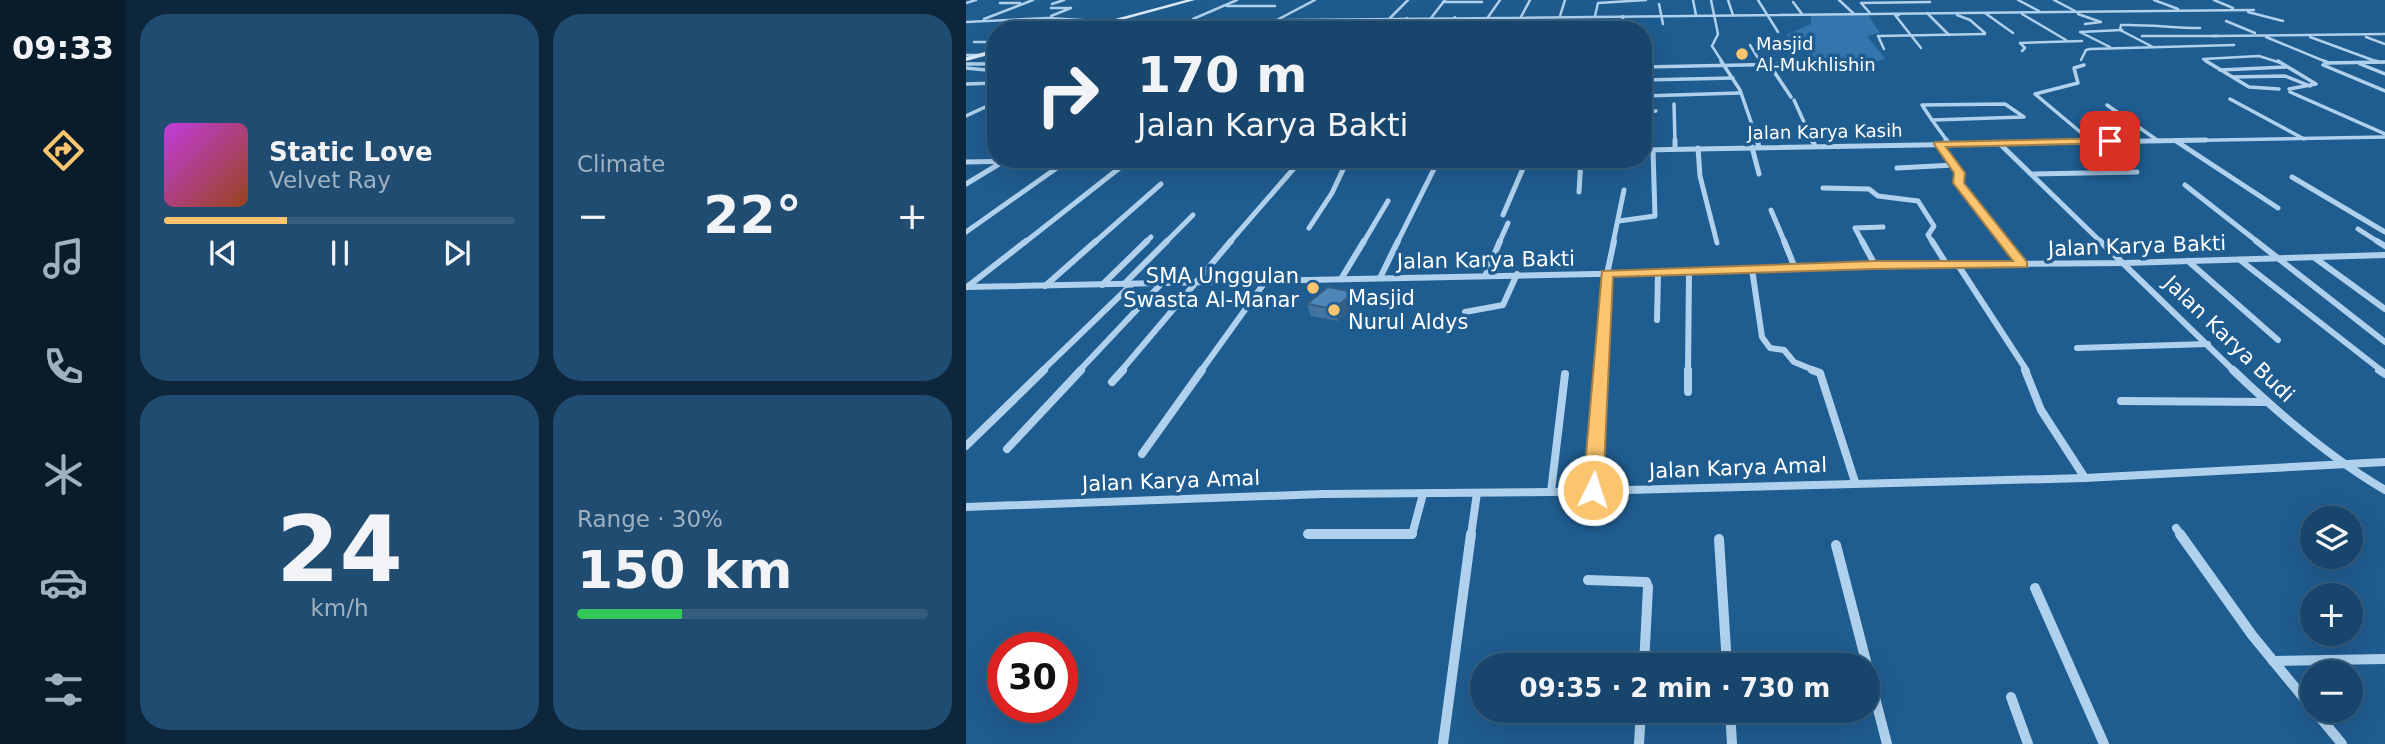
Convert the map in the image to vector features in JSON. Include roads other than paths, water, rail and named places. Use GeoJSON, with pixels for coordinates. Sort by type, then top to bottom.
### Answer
{"type":"FeatureCollection","features":[{"type":"Feature","properties":{"kind":"main road"},"geometry":{"type":"LineString","coordinates":[[1117,21],[1192,0]]}},
{"type":"Feature","properties":{"kind":"main road"},"geometry":{"type":"LineString","coordinates":[[966,62],[987,53]]}},
{"type":"Feature","properties":{"kind":"street"},"geometry":{"type":"LineString","coordinates":[[966,3],[976,0]]}},
{"type":"Feature","properties":{"kind":"street"},"geometry":{"type":"LineString","coordinates":[[977,22],[1033,0]]}},
{"type":"Feature","properties":{"kind":"street"},"geometry":{"type":"LineString","coordinates":[[1048,18],[1071,8],[1052,6],[1063,0]]}},
{"type":"Feature","properties":{"kind":"street"},"geometry":{"type":"LineString","coordinates":[[1185,21],[1237,0]]}},
{"type":"Feature","properties":{"kind":"street"},"geometry":{"type":"LineString","coordinates":[[1275,20],[1315,0]]}},
{"type":"Feature","properties":{"kind":"street"},"geometry":{"type":"LineString","coordinates":[[1391,19],[1408,0]]}},
{"type":"Feature","properties":{"kind":"street"},"geometry":{"type":"LineString","coordinates":[[1486,21],[1500,0]]}},
{"type":"Feature","properties":{"kind":"street"},"geometry":{"type":"LineString","coordinates":[[1519,21],[1530,0]]}},
{"type":"Feature","properties":{"kind":"street"},"geometry":{"type":"LineString","coordinates":[[1560,16],[1565,0]]}},
{"type":"Feature","properties":{"kind":"street"},"geometry":{"type":"LineString","coordinates":[[1595,16],[1599,2],[1646,0]]}},
{"type":"Feature","properties":{"kind":"street"},"geometry":{"type":"LineString","coordinates":[[1693,0],[1696,15]]}},
{"type":"Feature","properties":{"kind":"street"},"geometry":{"type":"LineString","coordinates":[[1711,0],[1718,34],[1712,42],[1722,65],[1733,78],[1749,110],[1759,147]]}},
{"type":"Feature","properties":{"kind":"street"},"geometry":{"type":"LineString","coordinates":[[1728,0],[1733,15]]}},
{"type":"Feature","properties":{"kind":"street"},"geometry":{"type":"LineString","coordinates":[[1758,0],[1778,32]]}},
{"type":"Feature","properties":{"kind":"street"},"geometry":{"type":"LineString","coordinates":[[1839,0],[1853,13]]}},
{"type":"Feature","properties":{"kind":"street"},"geometry":{"type":"LineString","coordinates":[[2018,0],[2040,12]]}},
{"type":"Feature","properties":{"kind":"street"},"geometry":{"type":"LineString","coordinates":[[2054,0],[2101,22],[2085,24]]}},
{"type":"Feature","properties":{"kind":"street"},"geometry":{"type":"LineString","coordinates":[[2154,0],[2182,10]]}},
{"type":"Feature","properties":{"kind":"street"},"geometry":{"type":"LineString","coordinates":[[2214,0],[2238,10],[2283,21]]}},
{"type":"Feature","properties":{"kind":"street"},"geometry":{"type":"LineString","coordinates":[[1190,21],[1224,4],[1275,5],[1231,1]]}},
{"type":"Feature","properties":{"kind":"street"},"geometry":{"type":"LineString","coordinates":[[1431,18],[1444,1],[1482,2]]}},
{"type":"Feature","properties":{"kind":"street"},"geometry":{"type":"LineString","coordinates":[[1793,2],[1802,14]]}},
{"type":"Feature","properties":{"kind":"street"},"geometry":{"type":"LineString","coordinates":[[1871,13],[1861,3],[1930,2]]}},
{"type":"Feature","properties":{"kind":"street"},"geometry":{"type":"LineString","coordinates":[[1000,3],[1024,4]]}},
{"type":"Feature","properties":{"kind":"street"},"geometry":{"type":"LineString","coordinates":[[1659,4],[1663,24]]}},
{"type":"Feature","properties":{"kind":"street"},"geometry":{"type":"LineString","coordinates":[[1921,48],[1895,15],[2254,10]]}},
{"type":"Feature","properties":{"kind":"street"},"geometry":{"type":"LineString","coordinates":[[2020,12],[2066,41]]}},
{"type":"Feature","properties":{"kind":"street"},"geometry":{"type":"LineString","coordinates":[[1190,21],[1871,13],[1960,15],[1986,34],[1878,36],[1884,49]]}},
{"type":"Feature","properties":{"kind":"street"},"geometry":{"type":"LineString","coordinates":[[1985,13],[2013,33]]}},
{"type":"Feature","properties":{"kind":"street"},"geometry":{"type":"LineString","coordinates":[[1928,14],[1950,35]]}},
{"type":"Feature","properties":{"kind":"street"},"geometry":{"type":"LineString","coordinates":[[1581,21],[1582,16]]}},
{"type":"Feature","properties":{"kind":"street"},"geometry":{"type":"LineString","coordinates":[[1623,16],[1623,21]]}},
{"type":"Feature","properties":{"kind":"street"},"geometry":{"type":"LineString","coordinates":[[995,21],[1048,18],[1097,21]]}},
{"type":"Feature","properties":{"kind":"street"},"geometry":{"type":"LineString","coordinates":[[966,22],[987,21]]}},
{"type":"Feature","properties":{"kind":"street"},"geometry":{"type":"LineString","coordinates":[[2226,21],[2329,63]]}},
{"type":"Feature","properties":{"kind":"street"},"geometry":{"type":"LineString","coordinates":[[2121,29],[2124,24],[2200,28]]}},
{"type":"Feature","properties":{"kind":"street"},"geometry":{"type":"LineString","coordinates":[[2092,141],[2035,94],[2078,83],[2074,68],[2083,62],[2088,49],[2236,45],[2193,25]]}},
{"type":"Feature","properties":{"kind":"street"},"geometry":{"type":"LineString","coordinates":[[2121,29],[2154,47]]}},
{"type":"Feature","properties":{"kind":"street"},"geometry":{"type":"LineString","coordinates":[[2110,48],[2080,32],[2128,30],[2163,47]]}},
{"type":"Feature","properties":{"kind":"street"},"geometry":{"type":"LineString","coordinates":[[2142,36],[2385,34]]}},
{"type":"Feature","properties":{"kind":"street"},"geometry":{"type":"LineString","coordinates":[[2304,35],[2382,62]]}},
{"type":"Feature","properties":{"kind":"street"},"geometry":{"type":"LineString","coordinates":[[2309,35],[2382,62]]}},
{"type":"Feature","properties":{"kind":"street"},"geometry":{"type":"LineString","coordinates":[[2358,35],[2385,44]]}},
{"type":"Feature","properties":{"kind":"street"},"geometry":{"type":"LineString","coordinates":[[2022,51],[2025,48],[2020,43],[2082,41]]}},
{"type":"Feature","properties":{"kind":"street"},"geometry":{"type":"LineString","coordinates":[[974,42],[987,42]]}},
{"type":"Feature","properties":{"kind":"street"},"geometry":{"type":"LineString","coordinates":[[1750,45],[1762,64]]}},
{"type":"Feature","properties":{"kind":"street"},"geometry":{"type":"LineString","coordinates":[[2289,91],[2316,85],[2315,81],[2279,61],[2262,56],[2203,59],[2252,88],[2289,91],[2385,136]]}},
{"type":"Feature","properties":{"kind":"street"},"geometry":{"type":"LineString","coordinates":[[966,62],[987,63]]}},
{"type":"Feature","properties":{"kind":"street"},"geometry":{"type":"LineString","coordinates":[[966,62],[987,68]]}},
{"type":"Feature","properties":{"kind":"street"},"geometry":{"type":"LineString","coordinates":[[2382,62],[2322,64],[2385,91]]}},
{"type":"Feature","properties":{"kind":"street"},"geometry":{"type":"LineString","coordinates":[[2356,63],[2385,74]]}},
{"type":"Feature","properties":{"kind":"street"},"geometry":{"type":"LineString","coordinates":[[1769,64],[1793,99],[1815,146]]}},
{"type":"Feature","properties":{"kind":"street"},"geometry":{"type":"LineString","coordinates":[[1652,67],[1769,64],[1832,69],[1870,68]]}},
{"type":"Feature","properties":{"kind":"street"},"geometry":{"type":"LineString","coordinates":[[1656,67],[1658,80]]}},
{"type":"Feature","properties":{"kind":"street"},"geometry":{"type":"LineString","coordinates":[[2218,69],[2286,67]]}},
{"type":"Feature","properties":{"kind":"street"},"geometry":{"type":"LineString","coordinates":[[2231,78],[2286,76],[2310,87]]}},
{"type":"Feature","properties":{"kind":"street"},"geometry":{"type":"LineString","coordinates":[[1652,80],[1733,78]]}},
{"type":"Feature","properties":{"kind":"street"},"geometry":{"type":"LineString","coordinates":[[966,84],[987,83]]}},
{"type":"Feature","properties":{"kind":"street"},"geometry":{"type":"LineString","coordinates":[[1652,96],[1739,93]]}},
{"type":"Feature","properties":{"kind":"street"},"geometry":{"type":"LineString","coordinates":[[2230,99],[2304,139]]}},
{"type":"Feature","properties":{"kind":"street"},"geometry":{"type":"LineString","coordinates":[[1674,104],[1675,149]]}},
{"type":"Feature","properties":{"kind":"street"},"geometry":{"type":"LineString","coordinates":[[1931,120],[2024,118],[2005,104],[1922,105],[1931,120],[1949,144]]}},
{"type":"Feature","properties":{"kind":"street"},"geometry":{"type":"LineString","coordinates":[[2107,105],[2157,141]]}},
{"type":"Feature","properties":{"kind":"street"},"geometry":{"type":"LineString","coordinates":[[966,116],[987,106]]}},
{"type":"Feature","properties":{"kind":"street"},"geometry":{"type":"LineString","coordinates":[[1652,111],[1656,111]]}},
{"type":"Feature","properties":{"kind":"street","name":"Jalan Karya Kasih"},"geometry":{"type":"LineString","coordinates":[[1653,150],[2385,136]]}},
{"type":"Feature","properties":{"kind":"street"},"geometry":{"type":"LineString","coordinates":[[2175,140],[2278,208]]}},
{"type":"Feature","properties":{"kind":"street","name":"Jalan Karya Budi"},"geometry":{"type":"LineString","coordinates":[[2000,143],[2266,402],[2341,464],[2385,490]]}},
{"type":"Feature","properties":{"kind":"street"},"geometry":{"type":"LineString","coordinates":[[1939,144],[1960,175],[1958,183],[2022,264]]}},
{"type":"Feature","properties":{"kind":"street"},"geometry":{"type":"LineString","coordinates":[[1752,147],[1759,174]]}},
{"type":"Feature","properties":{"kind":"street"},"geometry":{"type":"LineString","coordinates":[[1698,148],[1700,176],[1717,243]]}},
{"type":"Feature","properties":{"kind":"street"},"geometry":{"type":"LineString","coordinates":[[1619,221],[1655,216],[1656,162],[1653,150]]}},
{"type":"Feature","properties":{"kind":"street"},"geometry":{"type":"LineString","coordinates":[[966,164],[987,162]]}},
{"type":"Feature","properties":{"kind":"street"},"geometry":{"type":"LineString","coordinates":[[1897,168],[1954,165]]}},
{"type":"Feature","properties":{"kind":"street"},"geometry":{"type":"LineString","coordinates":[[966,184],[992,168]]}},
{"type":"Feature","properties":{"kind":"street"},"geometry":{"type":"LineString","coordinates":[[966,232],[1058,168]]}},
{"type":"Feature","properties":{"kind":"street"},"geometry":{"type":"LineString","coordinates":[[966,287],[1119,168]]}},
{"type":"Feature","properties":{"kind":"street"},"geometry":{"type":"LineString","coordinates":[[1112,382],[1294,168]]}},
{"type":"Feature","properties":{"kind":"street"},"geometry":{"type":"LineString","coordinates":[[1309,228],[1327,201],[1344,168]]}},
{"type":"Feature","properties":{"kind":"street"},"geometry":{"type":"LineString","coordinates":[[1380,278],[1435,168]]}},
{"type":"Feature","properties":{"kind":"street"},"geometry":{"type":"LineString","coordinates":[[1503,215],[1523,168]]}},
{"type":"Feature","properties":{"kind":"street"},"geometry":{"type":"LineString","coordinates":[[1579,192],[1580,168]]}},
{"type":"Feature","properties":{"kind":"street"},"geometry":{"type":"LineString","coordinates":[[2032,174],[2137,172]]}},
{"type":"Feature","properties":{"kind":"street"},"geometry":{"type":"LineString","coordinates":[[2292,177],[2385,232]]}},
{"type":"Feature","properties":{"kind":"street"},"geometry":{"type":"LineString","coordinates":[[1044,286],[1161,184]]}},
{"type":"Feature","properties":{"kind":"street"},"geometry":{"type":"LineString","coordinates":[[2185,185],[2385,342]]}},
{"type":"Feature","properties":{"kind":"street"},"geometry":{"type":"LineString","coordinates":[[1823,188],[1869,189],[1878,196],[1918,201],[1934,226],[1927,233],[1947,265]]}},
{"type":"Feature","properties":{"kind":"street"},"geometry":{"type":"LineString","coordinates":[[1593,490],[1607,274],[1624,190]]}},
{"type":"Feature","properties":{"kind":"street"},"geometry":{"type":"LineString","coordinates":[[1341,279],[1388,201]]}},
{"type":"Feature","properties":{"kind":"street"},"geometry":{"type":"LineString","coordinates":[[1771,210],[1795,268]]}},
{"type":"Feature","properties":{"kind":"street"},"geometry":{"type":"LineString","coordinates":[[966,446],[1193,215]]}},
{"type":"Feature","properties":{"kind":"street"},"geometry":{"type":"LineString","coordinates":[[1486,274],[1508,223]]}},
{"type":"Feature","properties":{"kind":"street"},"geometry":{"type":"LineString","coordinates":[[1875,265],[1855,228],[1883,227]]}},
{"type":"Feature","properties":{"kind":"street"},"geometry":{"type":"LineString","coordinates":[[2358,229],[2385,246]]}},
{"type":"Feature","properties":{"kind":"street"},"geometry":{"type":"LineString","coordinates":[[1101,285],[1151,237]]}},
{"type":"Feature","properties":{"kind":"street","name":"Jalan Karya Bakti"},"geometry":{"type":"LineString","coordinates":[[966,287],[1265,282],[1486,274],[1658,273],[1875,265],[2126,263],[2385,255]]}},
{"type":"Feature","properties":{"kind":"street"},"geometry":{"type":"LineString","coordinates":[[2315,258],[2385,309]]}},
{"type":"Feature","properties":{"kind":"street"},"geometry":{"type":"LineString","coordinates":[[2238,259],[2385,374]]}},
{"type":"Feature","properties":{"kind":"street"},"geometry":{"type":"LineString","coordinates":[[2187,260],[2278,340]]}},
{"type":"Feature","properties":{"kind":"street"},"geometry":{"type":"LineString","coordinates":[[1958,265],[2026,372],[2041,410],[2085,478]]}},
{"type":"Feature","properties":{"kind":"street"},"geometry":{"type":"LineString","coordinates":[[1752,269],[1762,337],[1770,348],[1784,350],[1794,362],[1820,373],[1855,482]]}},
{"type":"Feature","properties":{"kind":"street"},"geometry":{"type":"LineString","coordinates":[[1688,392],[1689,272]]}},
{"type":"Feature","properties":{"kind":"street"},"geometry":{"type":"LineString","coordinates":[[1657,320],[1658,273]]}},
{"type":"Feature","properties":{"kind":"street"},"geometry":{"type":"LineString","coordinates":[[1465,312],[1503,304],[1517,274]]}},
{"type":"Feature","properties":{"kind":"street"},"geometry":{"type":"LineString","coordinates":[[1142,454],[1265,282]]}},
{"type":"Feature","properties":{"kind":"street"},"geometry":{"type":"LineString","coordinates":[[1007,449],[1161,284]]}},
{"type":"Feature","properties":{"kind":"street"},"geometry":{"type":"LineString","coordinates":[[2077,348],[2208,344]]}},
{"type":"Feature","properties":{"kind":"street"},"geometry":{"type":"LineString","coordinates":[[1551,492],[1565,374]]}},
{"type":"Feature","properties":{"kind":"street"},"geometry":{"type":"LineString","coordinates":[[2121,401],[2266,402]]}},
{"type":"Feature","properties":{"kind":"street","name":"Jalan Karya Amal"},"geometry":{"type":"LineString","coordinates":[[968,509],[1309,494],[1551,492],[2085,478],[2385,462]]}},
{"type":"Feature","properties":{"kind":"street"},"geometry":{"type":"LineString","coordinates":[[1443,744],[1477,493]]}},
{"type":"Feature","properties":{"kind":"street"},"geometry":{"type":"LineString","coordinates":[[1308,534],[1412,535],[1423,494]]}},
{"type":"Feature","properties":{"kind":"street"},"geometry":{"type":"LineString","coordinates":[[2176,528],[2273,661],[2300,693]]}},
{"type":"Feature","properties":{"kind":"street"},"geometry":{"type":"LineString","coordinates":[[1719,539],[1726,653]]}},
{"type":"Feature","properties":{"kind":"street"},"geometry":{"type":"LineString","coordinates":[[1836,545],[1864,653]]}},
{"type":"Feature","properties":{"kind":"street"},"geometry":{"type":"LineString","coordinates":[[1588,580],[1640,579],[1646,582],[1645,653]]}},
{"type":"Feature","properties":{"kind":"street"},"geometry":{"type":"LineString","coordinates":[[2035,588],[2104,744]]}},
{"type":"Feature","properties":{"kind":"street"},"geometry":{"type":"LineString","coordinates":[[2273,661],[2385,659]]}},
{"type":"Feature","properties":{"kind":"street"},"geometry":{"type":"LineString","coordinates":[[2011,697],[2028,744]]}},
{"type":"Feature","properties":{"kind":"street"},"geometry":{"type":"LineString","coordinates":[[1880,717],[1887,744]]}},
{"type":"Feature","properties":{"kind":"street"},"geometry":{"type":"LineString","coordinates":[[1639,744],[1640,723]]}},
{"type":"Feature","properties":{"kind":"street"},"geometry":{"type":"LineString","coordinates":[[1731,723],[1732,744]]}},
{"type":"Feature","properties":{"kind":"street"},"geometry":{"type":"LineString","coordinates":[[2325,723],[2342,744]]}},
{"type":"Feature","properties":{"kind":"place","name":"Masjid Al-Mukhlishin"},"geometry":{"type":"Point","coordinates":[1742,54]}},
{"type":"Feature","properties":{"kind":"place","name":"SMA Unggulan Swasta Al-Manar"},"geometry":{"type":"Point","coordinates":[1313,288]}},
{"type":"Feature","properties":{"kind":"place","name":"Masjid Nurul Aldys"},"geometry":{"type":"Point","coordinates":[1334,310]}}]}
